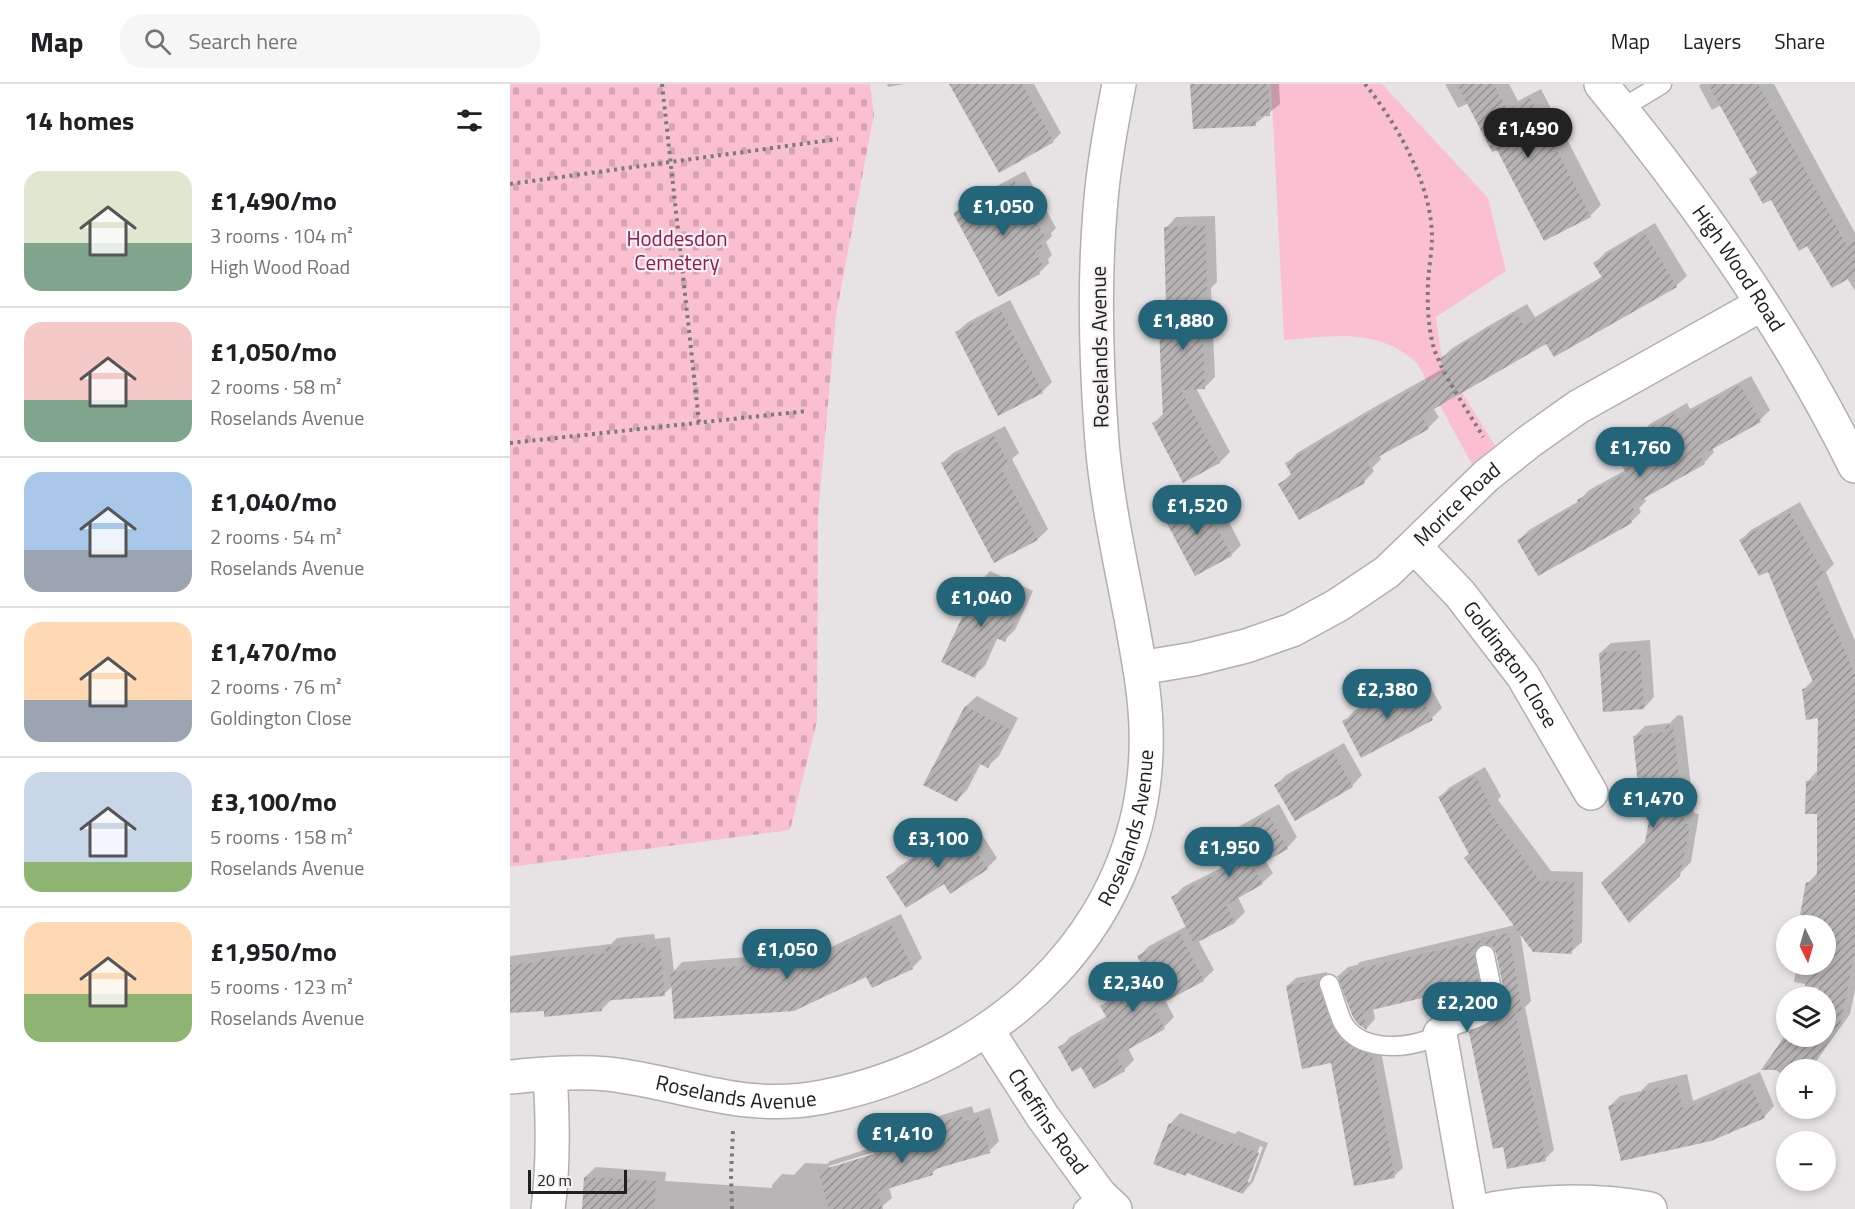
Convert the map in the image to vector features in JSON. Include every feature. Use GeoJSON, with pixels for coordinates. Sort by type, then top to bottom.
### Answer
{"type":"FeatureCollection","features":[{"type":"Feature","properties":{"kind":"street","name":"Roselands Avenue"},"geometry":{"type":"LineString","coordinates":[[510,1077],[578,1072],[607,1074],[735,1099],[787,1102],[847,1092],[921,1066],[987,1030],[1024,1003],[1050,978],[1096,916],[1127,857],[1136,825],[1146,754],[1146,727],[1140,668],[1109,498],[1101,432],[1098,360],[1100,211],[1109,136],[1119,84]]}},
{"type":"Feature","properties":{"kind":"street","name":"High Wood Road"},"geometry":{"type":"LineString","coordinates":[[1611,96],[1694,202],[1762,304],[1809,380],[1855,466]]}},
{"type":"Feature","properties":{"kind":"street","name":"Morice Road"},"geometry":{"type":"LineString","coordinates":[[1140,668],[1194,659],[1246,646],[1292,630],[1338,605],[1387,573],[1486,476],[1530,441],[1578,407],[1762,304]]}},
{"type":"Feature","properties":{"kind":"street","name":"Goldington Close"},"geometry":{"type":"LineString","coordinates":[[1415,547],[1460,594],[1523,676],[1591,793]]}},
{"type":"Feature","properties":{"kind":"street","name":"Cheffins Road"},"geometry":{"type":"LineString","coordinates":[[987,1030],[1099,1204]]}},
{"type":"Feature","properties":{"kind":"street"},"geometry":{"type":"LineString","coordinates":[[1440,1034],[1471,1209]]}},
{"type":"Feature","properties":{"kind":"street"},"geometry":{"type":"LineString","coordinates":[[548,1209],[554,1130],[550,1074]]}},
{"type":"Feature","properties":{"kind":"street"},"geometry":{"type":"LineString","coordinates":[[1492,1209],[1527,1204],[1580,1201],[1650,1209]]}},
{"type":"Feature","properties":{"kind":"lane"},"geometry":{"type":"LineString","coordinates":[[1611,96],[1662,84]]}},
{"type":"Feature","properties":{"kind":"lane"},"geometry":{"type":"LineString","coordinates":[[1329,984],[1343,1023],[1352,1033],[1361,1040],[1375,1044],[1404,1046],[1426,1040],[1488,1011],[1492,996],[1485,955]]}},
{"type":"Feature","properties":{"kind":"path"},"geometry":{"type":"LineString","coordinates":[[662,84],[699,422]]}},
{"type":"Feature","properties":{"kind":"path"},"geometry":{"type":"LineString","coordinates":[[1365,84],[1382,105],[1400,135],[1421,183],[1429,213],[1432,236],[1428,303],[1433,346],[1441,364],[1501,465]]}},
{"type":"Feature","properties":{"kind":"path"},"geometry":{"type":"LineString","coordinates":[[510,184],[838,139]]}},
{"type":"Feature","properties":{"kind":"path"},"geometry":{"type":"LineString","coordinates":[[510,443],[807,411]]}},
{"type":"Feature","properties":{"kind":"path"},"geometry":{"type":"LineString","coordinates":[[732,1209],[731,1158],[735,1099]]}},
{"type":"Feature","properties":{"kind":"green space","name":"Hoddesdon Cemetery"},"geometry":{"type":"Polygon","coordinates":[[[510,84],[870,84],[874,114],[836,315],[818,515],[817,721],[790,830],[510,867],[510,84]]]}},
{"type":"Feature","properties":{"kind":"green space"},"geometry":{"type":"Polygon","coordinates":[[[1271,84],[1382,84],[1488,198],[1506,271],[1436,317],[1444,363],[1497,449],[1474,468],[1417,363],[1402,352],[1386,344],[1354,336],[1284,340],[1271,84]]]}},
{"type":"Feature","properties":{"kind":"building"},"geometry":{"type":"Polygon","coordinates":[[[949,84],[1022,84],[1054,142],[999,173],[949,84]]]}},
{"type":"Feature","properties":{"kind":"building"},"geometry":{"type":"Polygon","coordinates":[[[1190,84],[1268,84],[1270,116],[1255,116],[1256,126],[1193,129],[1190,84]]]}},
{"type":"Feature","properties":{"kind":"building"},"geometry":{"type":"Polygon","coordinates":[[[1457,84],[1493,84],[1507,110],[1530,98],[1591,217],[1544,241],[1497,150],[1492,152],[1457,84]]]}},
{"type":"Feature","properties":{"kind":"building"},"geometry":{"type":"Polygon","coordinates":[[[1708,84],[1758,84],[1847,246],[1855,241],[1855,275],[1832,288],[1807,246],[1799,251],[1771,200],[1763,204],[1749,179],[1758,174],[1708,84]]]}},
{"type":"Feature","properties":{"kind":"building"},"geometry":{"type":"Polygon","coordinates":[[[1014,180],[1046,239],[1040,242],[1043,247],[1035,251],[1043,266],[1037,269],[1040,274],[998,297],[953,213],[1014,180]]]}},
{"type":"Feature","properties":{"kind":"building"},"geometry":{"type":"Polygon","coordinates":[[[1205,226],[1207,294],[1201,294],[1205,389],[1181,390],[1220,463],[1183,483],[1152,423],[1163,417],[1158,308],[1166,308],[1164,227],[1205,226]]]}},
{"type":"Feature","properties":{"kind":"building"},"geometry":{"type":"Polygon","coordinates":[[[1644,232],[1677,287],[1554,357],[1546,344],[1422,416],[1429,429],[1367,463],[1371,471],[1361,476],[1365,483],[1299,520],[1278,484],[1292,476],[1285,463],[1446,371],[1439,359],[1516,313],[1524,326],[1603,279],[1593,263],[1644,232]]]}},
{"type":"Feature","properties":{"kind":"building"},"geometry":{"type":"Polygon","coordinates":[[[1000,309],[1043,393],[998,416],[955,332],[1000,309]]]}},
{"type":"Feature","properties":{"kind":"building"},"geometry":{"type":"Polygon","coordinates":[[[1740,385],[1761,422],[1700,456],[1705,464],[1632,505],[1636,513],[1629,517],[1632,523],[1538,576],[1517,540],[1579,504],[1577,500],[1626,473],[1616,456],[1642,441],[1638,434],[1676,413],[1679,419],[1740,385]]]}},
{"type":"Feature","properties":{"kind":"building"},"geometry":{"type":"Polygon","coordinates":[[[994,436],[1009,464],[1001,468],[1038,540],[994,563],[941,463],[994,436]]]}},
{"type":"Feature","properties":{"kind":"building"},"geometry":{"type":"Polygon","coordinates":[[[1200,497],[1232,556],[1195,576],[1163,516],[1200,497]]]}},
{"type":"Feature","properties":{"kind":"building"},"geometry":{"type":"Polygon","coordinates":[[[1789,511],[1825,575],[1815,581],[1855,675],[1855,951],[1840,1025],[1836,1031],[1836,987],[1805,986],[1808,975],[1836,975],[1836,915],[1800,915],[1806,882],[1817,884],[1817,814],[1805,814],[1806,781],[1817,781],[1818,718],[1806,720],[1802,689],[1815,687],[1768,572],[1759,576],[1739,540],[1789,511]]]}},
{"type":"Feature","properties":{"kind":"building"},"geometry":{"type":"Polygon","coordinates":[[[979,581],[1024,602],[1005,642],[994,637],[975,678],[941,662],[979,581]]]}},
{"type":"Feature","properties":{"kind":"building"},"geometry":{"type":"Polygon","coordinates":[[[1640,650],[1644,709],[1603,712],[1599,653],[1640,650]]]}},
{"type":"Feature","properties":{"kind":"building"},"geometry":{"type":"Polygon","coordinates":[[[1413,682],[1433,720],[1361,758],[1342,721],[1413,682]]]}},
{"type":"Feature","properties":{"kind":"building"},"geometry":{"type":"Polygon","coordinates":[[[965,706],[1009,729],[988,768],[978,763],[957,802],[923,785],[965,706]]]}},
{"type":"Feature","properties":{"kind":"building"},"geometry":{"type":"Polygon","coordinates":[[[1666,725],[1673,725],[1684,823],[1690,825],[1680,876],[1629,923],[1601,883],[1645,842],[1654,794],[1639,795],[1633,736],[1665,732],[1666,725]]]}},
{"type":"Feature","properties":{"kind":"building"},"geometry":{"type":"Polygon","coordinates":[[[1333,752],[1353,787],[1295,821],[1274,785],[1333,752]]]}},
{"type":"Feature","properties":{"kind":"building"},"geometry":{"type":"Polygon","coordinates":[[[1475,776],[1492,808],[1488,810],[1540,881],[1574,882],[1572,954],[1533,952],[1464,858],[1469,854],[1438,797],[1475,776]]]}},
{"type":"Feature","properties":{"kind":"building"},"geometry":{"type":"Polygon","coordinates":[[[1268,814],[1288,849],[1254,868],[1263,884],[1226,905],[1235,923],[1194,944],[1171,897],[1223,871],[1209,846],[1268,814]]]}},
{"type":"Feature","properties":{"kind":"building"},"geometry":{"type":"Polygon","coordinates":[[[961,828],[988,869],[950,894],[944,884],[906,908],[886,877],[961,828]]]}},
{"type":"Feature","properties":{"kind":"building"},"geometry":{"type":"Polygon","coordinates":[[[891,924],[913,969],[872,988],[866,977],[794,1011],[674,1019],[670,972],[776,963],[777,977],[891,924]]]}},
{"type":"Feature","properties":{"kind":"building"},"geometry":{"type":"Polygon","coordinates":[[[1509,933],[1522,1012],[1515,1013],[1546,1161],[1507,1169],[1503,1147],[1493,1149],[1469,1032],[1491,1023],[1502,1007],[1503,986],[1493,947],[1482,944],[1474,952],[1481,995],[1480,1001],[1475,1006],[1464,1010],[1460,989],[1363,1012],[1367,1030],[1353,1017],[1337,976],[1350,973],[1349,971],[1509,933]]]}},
{"type":"Feature","properties":{"kind":"building"},"geometry":{"type":"Polygon","coordinates":[[[1180,934],[1204,981],[1153,1008],[1165,1029],[1116,1056],[1125,1071],[1094,1089],[1081,1067],[1072,1072],[1058,1047],[1108,1020],[1100,1006],[1149,979],[1137,956],[1180,934]]]}},
{"type":"Feature","properties":{"kind":"building"},"geometry":{"type":"Polygon","coordinates":[[[645,943],[645,948],[660,946],[665,996],[601,1001],[602,1011],[544,1017],[544,1011],[510,1013],[510,965],[539,962],[539,959],[606,953],[605,947],[645,943]]]}},
{"type":"Feature","properties":{"kind":"building"},"geometry":{"type":"Polygon","coordinates":[[[1319,979],[1319,988],[1334,1030],[1353,1048],[1372,1055],[1395,1178],[1354,1186],[1331,1063],[1302,1069],[1286,986],[1319,979]]]}},
{"type":"Feature","properties":{"kind":"building"},"geometry":{"type":"Polygon","coordinates":[[[1777,1047],[1825,1047],[1817,1059],[1776,1059],[1776,1070],[1761,1070],[1777,1047]]]}},
{"type":"Feature","properties":{"kind":"building"},"geometry":{"type":"Polygon","coordinates":[[[1749,1081],[1765,1118],[1711,1141],[1621,1161],[1608,1106],[1638,1099],[1637,1093],[1677,1083],[1683,1110],[1749,1081]]]}},
{"type":"Feature","properties":{"kind":"building"},"geometry":{"type":"Polygon","coordinates":[[[962,1116],[964,1122],[979,1117],[990,1153],[932,1170],[933,1175],[877,1192],[883,1209],[829,1209],[818,1171],[874,1154],[872,1149],[928,1132],[927,1126],[962,1116]]]}},
{"type":"Feature","properties":{"kind":"building"},"geometry":{"type":"Polygon","coordinates":[[[1169,1123],[1225,1145],[1226,1141],[1259,1153],[1243,1194],[1187,1173],[1186,1176],[1153,1164],[1169,1123]]]}},
{"type":"Feature","properties":{"kind":"building"},"geometry":{"type":"Polygon","coordinates":[[[584,1177],[656,1181],[654,1209],[582,1209],[584,1177]]]}}]}
